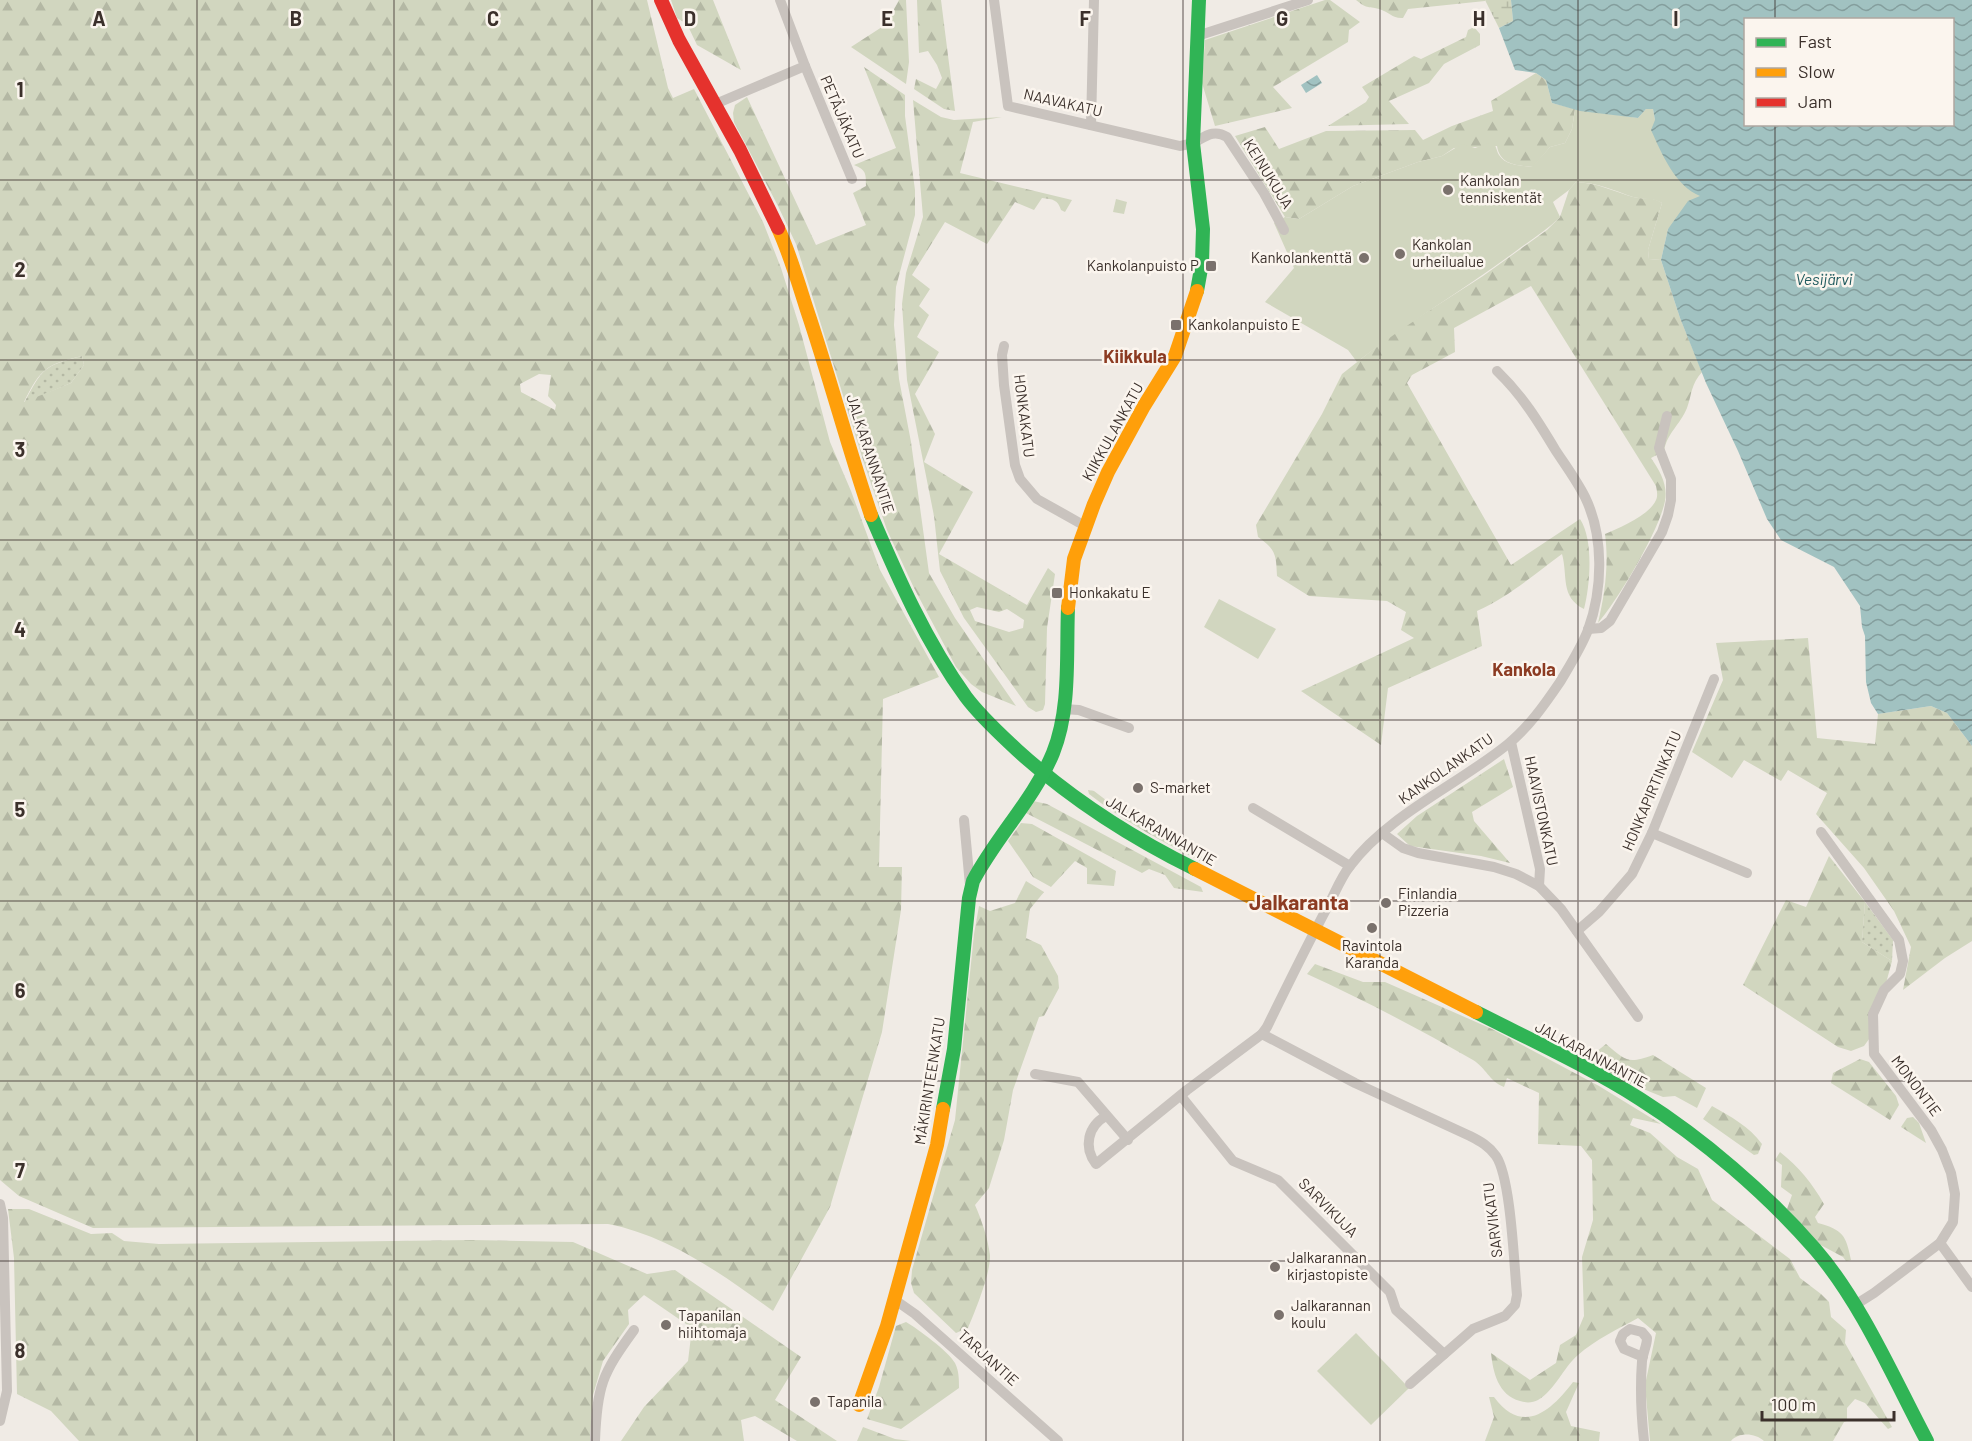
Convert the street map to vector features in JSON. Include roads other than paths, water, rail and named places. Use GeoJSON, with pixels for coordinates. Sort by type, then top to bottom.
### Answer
{"type":"FeatureCollection","features":[{"type":"Feature","properties":{"kind":"main road","name":"JALKARANNANTIE"},"geometry":{"type":"LineString","coordinates":[[661,0],[713,105],[740,150],[787,247],[849,449],[899,581],[930,639],[966,698],[986,721],[1043,773],[1081,803],[1128,834],[1600,1076],[1640,1098],[1680,1125],[1752,1185],[1816,1250],[1855,1305],[1927,1441]]}},
{"type":"Feature","properties":{"kind":"main road","name":"KIIKKULANKATU"},"geometry":{"type":"LineString","coordinates":[[1043,773],[1058,738],[1063,709],[1074,559],[1108,472],[1144,406],[1175,356],[1197,293],[1202,263],[1203,229],[1187,144],[1199,0]]}},
{"type":"Feature","properties":{"kind":"main road","name":"MÄKIRINTEENKATU"},"geometry":{"type":"LineString","coordinates":[[860,1405],[894,1300],[937,1145],[954,1049],[971,890],[981,866],[1043,773]]}},
{"type":"Feature","properties":{"kind":"street","name":"PETÄJÄKATU"},"geometry":{"type":"LineString","coordinates":[[780,0],[852,179]]}},
{"type":"Feature","properties":{"kind":"street","name":"NAAVAKATU"},"geometry":{"type":"LineString","coordinates":[[994,0],[1008,106],[1187,144]]}},
{"type":"Feature","properties":{"kind":"street"},"geometry":{"type":"LineString","coordinates":[[1091,125],[1094,0]]}},
{"type":"Feature","properties":{"kind":"street"},"geometry":{"type":"LineString","coordinates":[[1197,36],[1308,0]]}},
{"type":"Feature","properties":{"kind":"street","name":"PETÄJÄKATU"},"geometry":{"type":"LineString","coordinates":[[713,105],[805,66]]}},
{"type":"Feature","properties":{"kind":"street","name":"KEINUKUJA"},"geometry":{"type":"LineString","coordinates":[[1187,144],[1212,134],[1223,134],[1227,137],[1264,193],[1284,230]]}},
{"type":"Feature","properties":{"kind":"street","name":"HONKAKATU"},"geometry":{"type":"LineString","coordinates":[[1004,346],[1002,355],[1004,385],[1015,465],[1020,479],[1037,499],[1085,526]]}},
{"type":"Feature","properties":{"kind":"street","name":"KANKOLANKATU"},"geometry":{"type":"LineString","coordinates":[[1315,930],[1350,866],[1382,834],[1415,808],[1480,767],[1511,742],[1542,708],[1573,661],[1588,630],[1598,590],[1598,554],[1594,523],[1585,496],[1517,390],[1497,371]]}},
{"type":"Feature","properties":{"kind":"street"},"geometry":{"type":"LineString","coordinates":[[1588,630],[1601,628],[1610,621],[1662,532],[1671,500],[1671,479],[1659,448],[1667,416]]}},
{"type":"Feature","properties":{"kind":"street","name":"HONKAPIRTINKATU"},"geometry":{"type":"LineString","coordinates":[[1577,931],[1599,912],[1632,873],[1653,833],[1714,679]]}},
{"type":"Feature","properties":{"kind":"street"},"geometry":{"type":"LineString","coordinates":[[1063,709],[1079,710],[1129,728]]}},
{"type":"Feature","properties":{"kind":"street","name":"HAAVISTONKATU"},"geometry":{"type":"LineString","coordinates":[[1511,742],[1540,869],[1539,886]]}},
{"type":"Feature","properties":{"kind":"street"},"geometry":{"type":"LineString","coordinates":[[1253,808],[1350,866]]}},
{"type":"Feature","properties":{"kind":"street"},"geometry":{"type":"LineString","coordinates":[[964,820],[971,890]]}},
{"type":"Feature","properties":{"kind":"street","name":"MONONTIE"},"geometry":{"type":"LineString","coordinates":[[1821,832],[1899,940],[1903,961],[1900,974],[1884,990],[1873,1014],[1874,1054],[1931,1130],[1951,1173],[1955,1194],[1953,1222],[1940,1244],[1855,1305]]}},
{"type":"Feature","properties":{"kind":"street"},"geometry":{"type":"LineString","coordinates":[[1653,833],[1747,873]]}},
{"type":"Feature","properties":{"kind":"street"},"geometry":{"type":"LineString","coordinates":[[1382,834],[1403,848],[1418,853],[1494,867],[1516,874],[1539,886],[1561,909],[1638,1017]]}},
{"type":"Feature","properties":{"kind":"street"},"geometry":{"type":"LineString","coordinates":[[1106,1116],[1091,1129],[1088,1145],[1090,1156],[1096,1164],[1262,1034],[1268,1027],[1315,930]]}},
{"type":"Feature","properties":{"kind":"street","name":"SARVIKATU"},"geometry":{"type":"LineString","coordinates":[[1262,1034],[1355,1083],[1470,1136],[1487,1146],[1497,1156],[1506,1188],[1515,1305],[1505,1316],[1473,1329],[1410,1384]]}},
{"type":"Feature","properties":{"kind":"street"},"geometry":{"type":"LineString","coordinates":[[1035,1074],[1078,1083],[1128,1140]]}},
{"type":"Feature","properties":{"kind":"street","name":"SARVIKUJA"},"geometry":{"type":"LineString","coordinates":[[1181,1096],[1233,1161],[1278,1180],[1390,1292],[1396,1310],[1444,1354]]}},
{"type":"Feature","properties":{"kind":"street"},"geometry":{"type":"LineString","coordinates":[[0,1204],[3,1218],[7,1391],[0,1421]]}},
{"type":"Feature","properties":{"kind":"street"},"geometry":{"type":"LineString","coordinates":[[1940,1244],[1972,1287]]}},
{"type":"Feature","properties":{"kind":"street","name":"TARJANTIE"},"geometry":{"type":"LineString","coordinates":[[894,1300],[915,1314],[1058,1441]]}},
{"type":"Feature","properties":{"kind":"street"},"geometry":{"type":"LineString","coordinates":[[595,1441],[596,1408],[600,1385],[611,1361],[634,1330]]}},
{"type":"Feature","properties":{"kind":"street"},"geometry":{"type":"LineString","coordinates":[[1643,1357],[1640,1407],[1644,1441]]}},
{"type":"Feature","properties":{"kind":"water","name":"Vesijärvi"},"geometry":{"type":"Polygon","coordinates":[[[1511,0],[1972,0],[1972,746],[1947,713],[1931,706],[1878,714],[1871,703],[1866,682],[1865,636],[1860,606],[1834,567],[1781,540],[1767,519],[1706,383],[1680,318],[1661,260],[1668,229],[1688,201],[1700,196],[1683,185],[1665,159],[1651,130],[1655,120],[1653,109],[1646,109],[1638,118],[1580,111],[1552,103],[1546,80],[1536,73],[1515,70],[1499,28],[1513,21],[1511,0]]]}},
{"type":"Feature","properties":{"kind":"water"},"geometry":{"type":"Polygon","coordinates":[[[1317,75],[1322,83],[1306,93],[1301,85],[1317,75]]]}},
{"type":"Feature","properties":{"kind":"place","name":"Kankolan tenniskentät"},"geometry":{"type":"Point","coordinates":[1448,190]}},
{"type":"Feature","properties":{"kind":"place","name":"Kankolan urheilualue"},"geometry":{"type":"Point","coordinates":[1400,254]}},
{"type":"Feature","properties":{"kind":"place","name":"Kankolankenttä"},"geometry":{"type":"Point","coordinates":[1364,258]}},
{"type":"Feature","properties":{"kind":"place","name":"Kankolanpuisto P"},"geometry":{"type":"Point","coordinates":[1211,266]}},
{"type":"Feature","properties":{"kind":"place","name":"Kankolanpuisto E"},"geometry":{"type":"Point","coordinates":[1176,325]}},
{"type":"Feature","properties":{"kind":"place","name":"Honkakatu E"},"geometry":{"type":"Point","coordinates":[1057,593]}},
{"type":"Feature","properties":{"kind":"place","name":"S-market"},"geometry":{"type":"Point","coordinates":[1138,788]}},
{"type":"Feature","properties":{"kind":"place","name":"Finlandia Pizzeria"},"geometry":{"type":"Point","coordinates":[1386,903]}},
{"type":"Feature","properties":{"kind":"place","name":"Ravintola Karanda"},"geometry":{"type":"Point","coordinates":[1372,928]}},
{"type":"Feature","properties":{"kind":"place","name":"Jalkarannan kirjastopiste"},"geometry":{"type":"Point","coordinates":[1275,1267]}},
{"type":"Feature","properties":{"kind":"place","name":"Jalkarannan koulu"},"geometry":{"type":"Point","coordinates":[1279,1315]}},
{"type":"Feature","properties":{"kind":"place","name":"Tapanilan hiihtomaja"},"geometry":{"type":"Point","coordinates":[666,1325]}},
{"type":"Feature","properties":{"kind":"place","name":"Tapanila"},"geometry":{"type":"Point","coordinates":[815,1402]}},
{"type":"Feature","properties":{"kind":"district","name":"Kiikkula"},"geometry":{"type":"Point","coordinates":[1135,357]}},
{"type":"Feature","properties":{"kind":"district","name":"Kankola"},"geometry":{"type":"Point","coordinates":[1524,670]}},
{"type":"Feature","properties":{"kind":"district","name":"Jalkaranta"},"geometry":{"type":"Point","coordinates":[1299,903]}}]}
